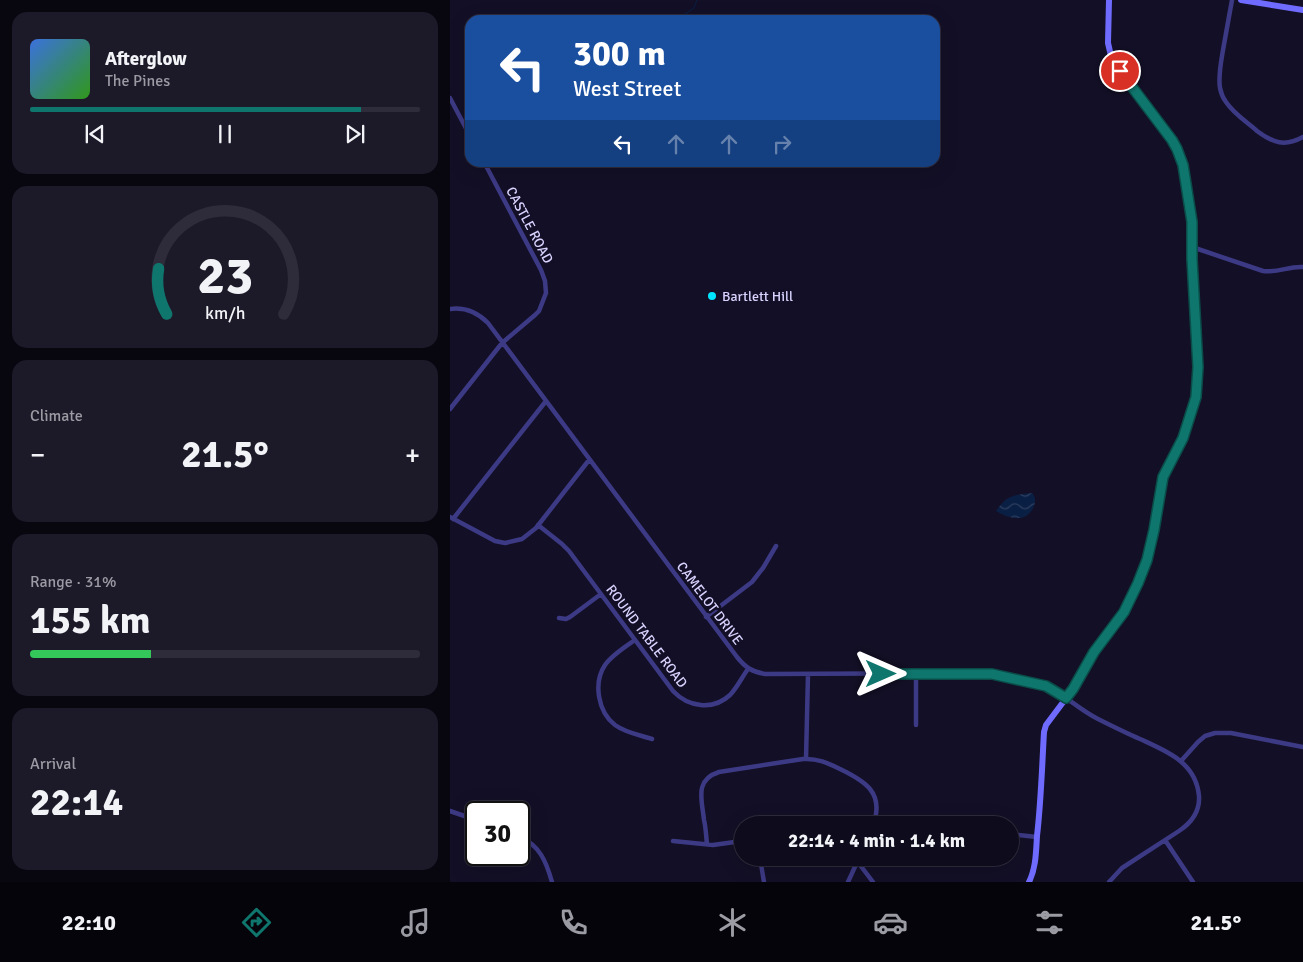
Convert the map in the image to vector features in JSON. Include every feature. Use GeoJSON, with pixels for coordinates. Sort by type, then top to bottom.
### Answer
{"type":"FeatureCollection","features":[{"type":"Feature","properties":{"kind":"street"},"geometry":{"type":"LineString","coordinates":[[1029,882],[1033,875],[1037,837],[1044,732],[1049,720],[1073,689],[1094,652],[1124,612],[1138,583],[1147,560],[1163,477],[1183,438],[1194,405],[1198,385],[1191,247],[1192,222],[1185,176],[1181,160],[1172,140],[1120,71],[1111,56],[1108,43],[1109,0]]}},
{"type":"Feature","properties":{"kind":"street"},"geometry":{"type":"LineString","coordinates":[[1232,0],[1219,82],[1224,100],[1235,112],[1263,135],[1275,142],[1288,143],[1303,137]]}},
{"type":"Feature","properties":{"kind":"street"},"geometry":{"type":"LineString","coordinates":[[1241,0],[1303,10]]}},
{"type":"Feature","properties":{"kind":"street"},"geometry":{"type":"LineString","coordinates":[[450,98],[465,126]]}},
{"type":"Feature","properties":{"kind":"street","name":"CASTLE ROAD"},"geometry":{"type":"LineString","coordinates":[[450,409],[502,343],[539,311],[546,287],[541,270],[487,167]]}},
{"type":"Feature","properties":{"kind":"street"},"geometry":{"type":"LineString","coordinates":[[1191,247],[1262,271],[1274,272],[1294,267],[1303,267]]}},
{"type":"Feature","properties":{"kind":"street","name":"CAMELOT DRIVE"},"geometry":{"type":"LineString","coordinates":[[450,309],[462,309],[477,314],[488,323],[706,616],[748,669]]}},
{"type":"Feature","properties":{"kind":"street"},"geometry":{"type":"LineString","coordinates":[[546,401],[452,518],[492,540],[505,543],[518,540],[525,537],[538,525],[589,460]]}},
{"type":"Feature","properties":{"kind":"street","name":"ROUND TABLE ROAD"},"geometry":{"type":"LineString","coordinates":[[538,525],[566,547],[673,691],[682,699],[694,704],[713,704],[724,699],[734,690],[748,669]]}},
{"type":"Feature","properties":{"kind":"street"},"geometry":{"type":"LineString","coordinates":[[706,616],[752,582],[776,546]]}},
{"type":"Feature","properties":{"kind":"street"},"geometry":{"type":"LineString","coordinates":[[559,618],[566,619],[570,617],[601,594]]}},
{"type":"Feature","properties":{"kind":"street"},"geometry":{"type":"LineString","coordinates":[[635,640],[605,665],[599,679],[599,693],[608,718],[614,724],[625,730],[652,739]]}},
{"type":"Feature","properties":{"kind":"street"},"geometry":{"type":"LineString","coordinates":[[748,669],[765,674],[992,674],[1046,686],[1091,716],[1166,751],[1181,761],[1197,785],[1199,797],[1194,817],[1187,825],[1122,868],[1109,882]]}},
{"type":"Feature","properties":{"kind":"street"},"geometry":{"type":"LineString","coordinates":[[806,758],[808,674]]}},
{"type":"Feature","properties":{"kind":"street"},"geometry":{"type":"LineString","coordinates":[[916,674],[916,725]]}},
{"type":"Feature","properties":{"kind":"street"},"geometry":{"type":"LineString","coordinates":[[1181,761],[1205,736],[1215,733],[1231,733],[1303,748]]}},
{"type":"Feature","properties":{"kind":"street"},"geometry":{"type":"LineString","coordinates":[[707,844],[700,793],[707,779],[720,772],[806,758],[826,762],[864,782],[876,802],[875,816]]}},
{"type":"Feature","properties":{"kind":"street"},"geometry":{"type":"LineString","coordinates":[[450,811],[465,816]]}},
{"type":"Feature","properties":{"kind":"street"},"geometry":{"type":"LineString","coordinates":[[1019,835],[1037,837]]}},
{"type":"Feature","properties":{"kind":"street"},"geometry":{"type":"LineString","coordinates":[[1165,840],[1193,882]]}},
{"type":"Feature","properties":{"kind":"street"},"geometry":{"type":"LineString","coordinates":[[673,841],[707,844],[734,842]]}},
{"type":"Feature","properties":{"kind":"street"},"geometry":{"type":"LineString","coordinates":[[530,843],[540,852],[546,862],[552,882]]}},
{"type":"Feature","properties":{"kind":"street"},"geometry":{"type":"LineString","coordinates":[[761,866],[764,882]]}},
{"type":"Feature","properties":{"kind":"street"},"geometry":{"type":"LineString","coordinates":[[848,882],[855,866]]}},
{"type":"Feature","properties":{"kind":"street"},"geometry":{"type":"LineString","coordinates":[[863,866],[873,882]]}},
{"type":"Feature","properties":{"kind":"water"},"geometry":{"type":"Polygon","coordinates":[[[1032,493],[1035,504],[1031,512],[1024,517],[1010,517],[996,511],[1011,497],[1032,493]]]}},
{"type":"Feature","properties":{"kind":"waterway"},"geometry":{"type":"LineString","coordinates":[[684,15],[694,8],[697,0]]}},
{"type":"Feature","properties":{"kind":"place","name":"Bartlett Hill"},"geometry":{"type":"Point","coordinates":[712,296]}},
{"type":"Feature","properties":{"kind":"route"},"geometry":{"type":"LineString","coordinates":[[881,674],[984,673],[1000,675],[1046,686],[1066,698],[1094,652],[1124,612],[1139,582],[1157,521],[1163,477],[1183,438],[1194,405],[1198,385],[1198,367],[1191,247],[1192,222],[1183,165],[1177,149],[1166,131],[1120,71]]}}]}
